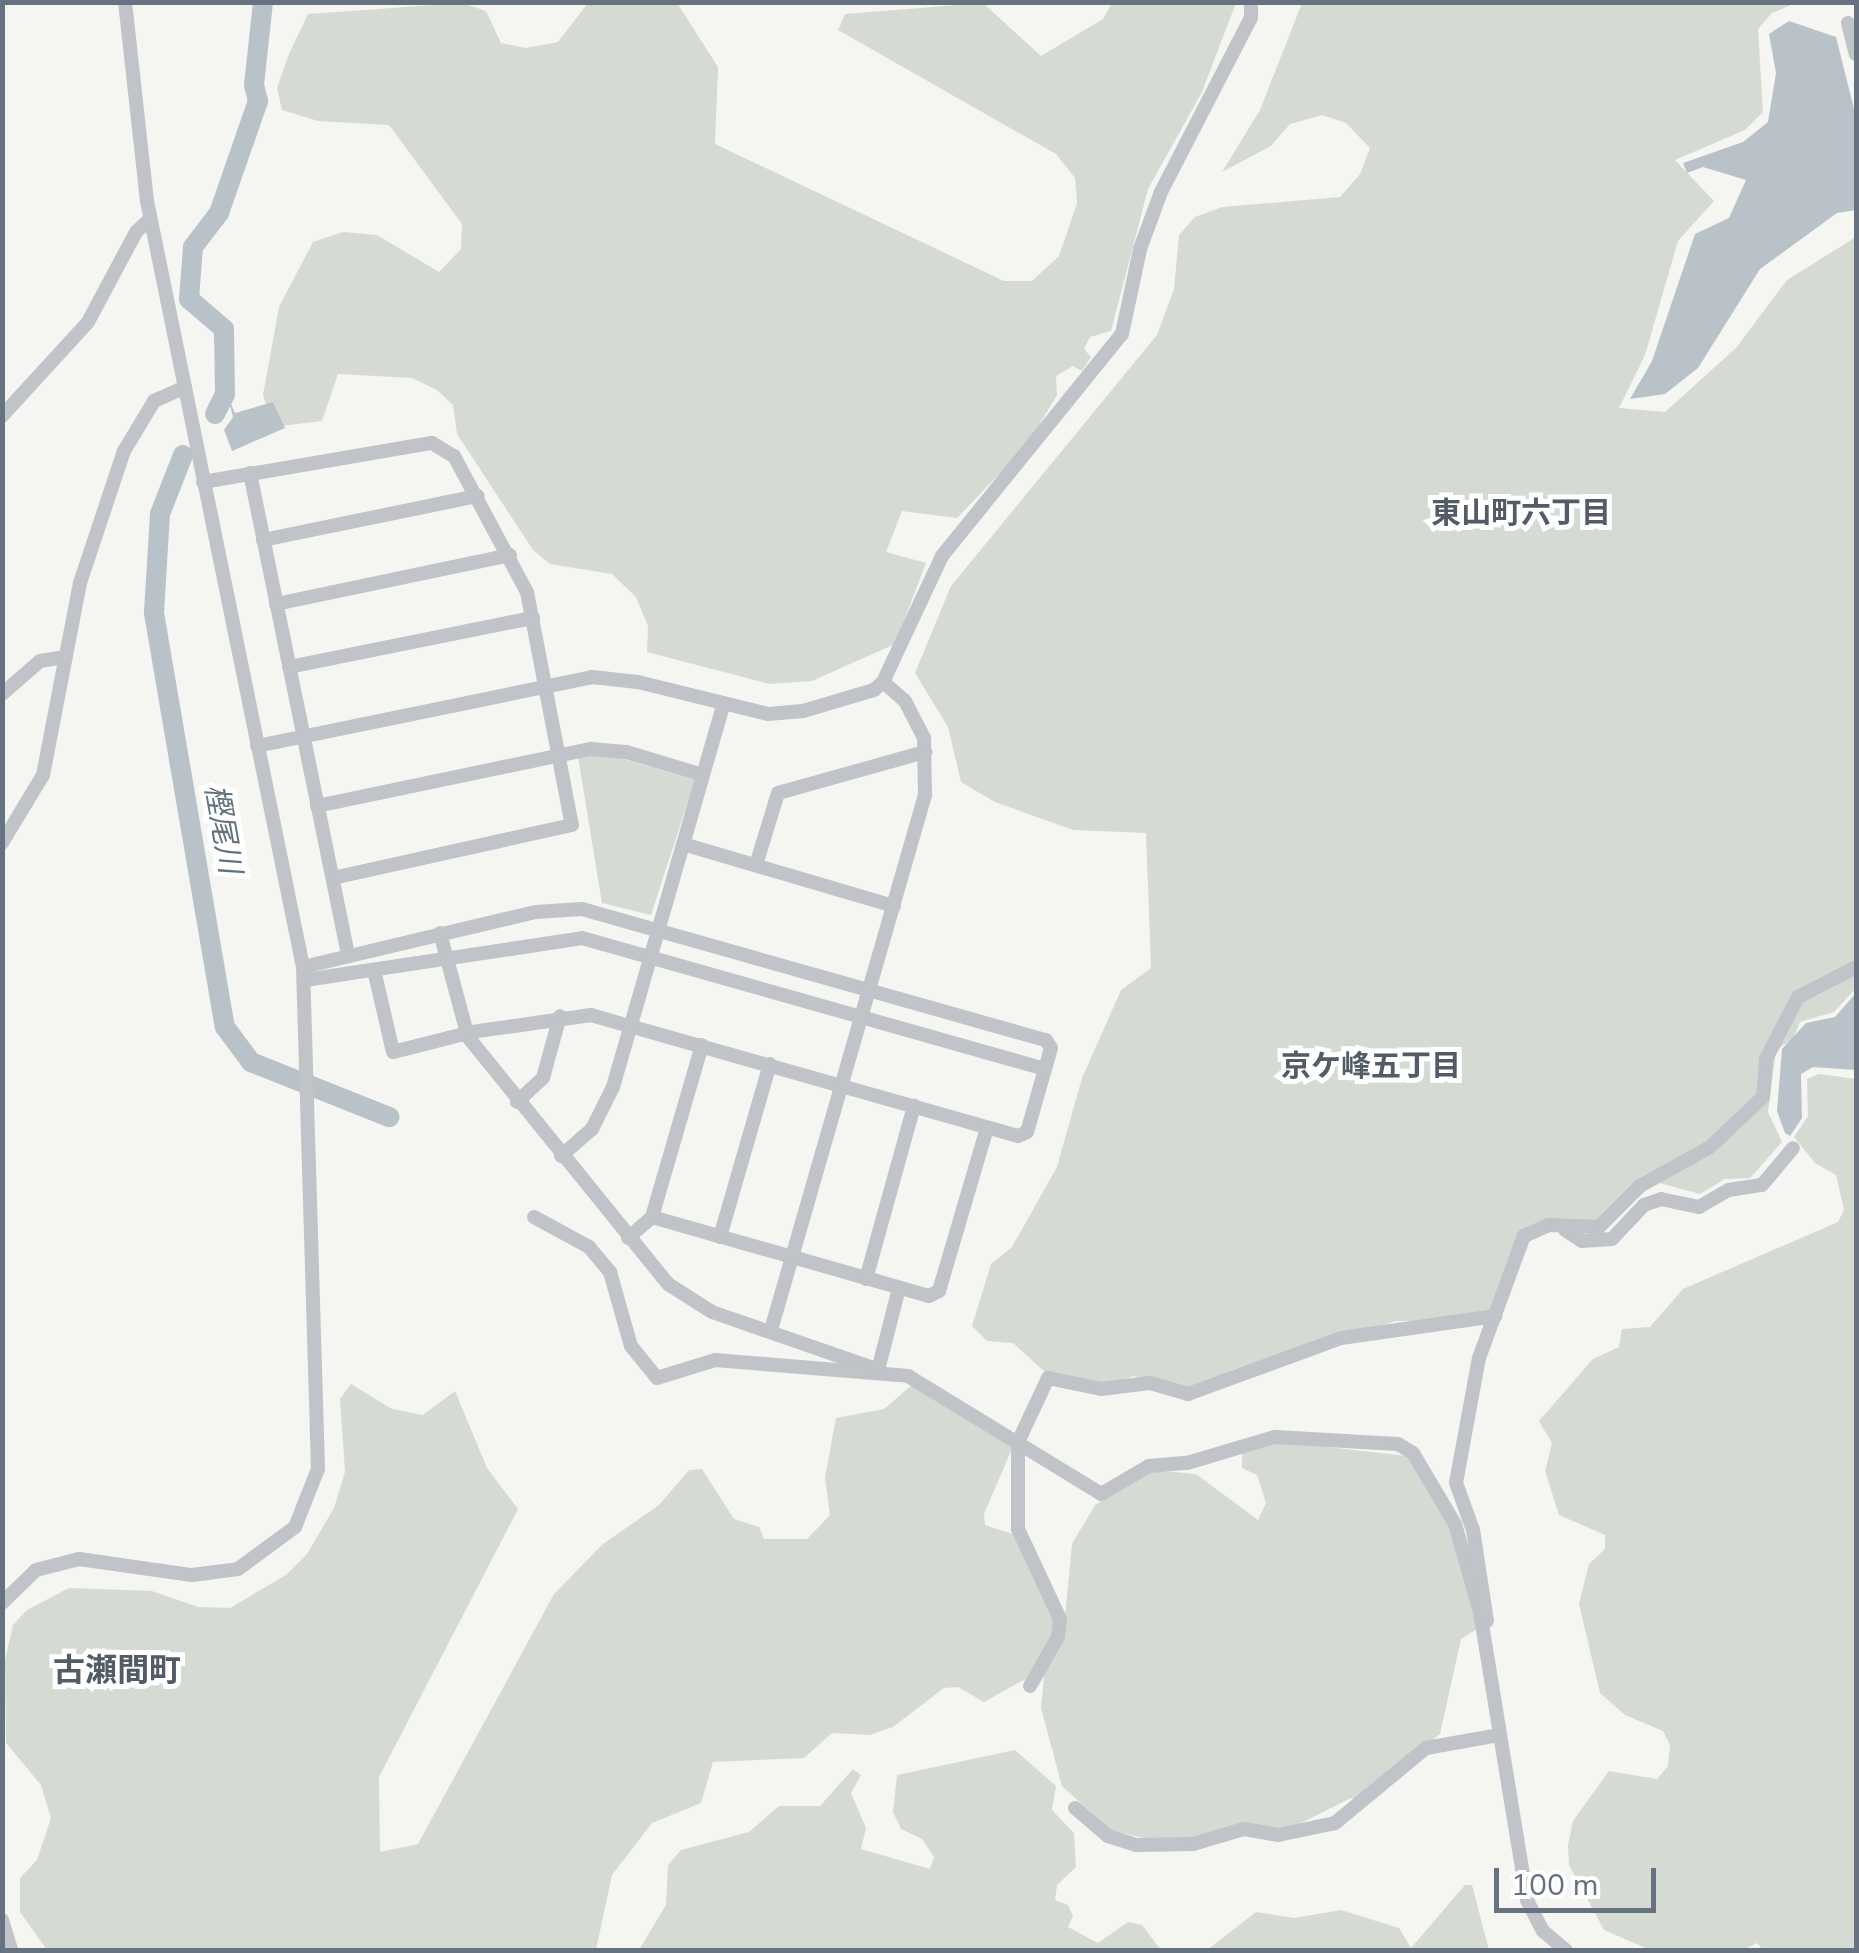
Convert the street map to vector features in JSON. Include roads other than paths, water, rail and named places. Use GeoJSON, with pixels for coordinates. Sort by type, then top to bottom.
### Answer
{"type":"FeatureCollection","features":[{"type":"Feature","properties":{"kind":"street"},"geometry":{"type":"LineString","coordinates":[[2,1603],[36,1570],[79,1559],[192,1575],[238,1569],[295,1526],[318,1469],[309,1026],[304,974],[150,219],[133,118],[125,2]]}},
{"type":"Feature","properties":{"kind":"street"},"geometry":{"type":"LineString","coordinates":[[257,746],[546,685],[612,678],[723,707],[803,711],[883,682],[942,556],[1033,449],[1052,413],[1122,334],[1140,249],[1161,192],[1251,18],[1251,2]]}},
{"type":"Feature","properties":{"kind":"street"},"geometry":{"type":"LineString","coordinates":[[1848,24],[1856,54]]}},
{"type":"Feature","properties":{"kind":"street"},"geometry":{"type":"LineString","coordinates":[[2,416],[88,322],[136,232],[150,219]]}},
{"type":"Feature","properties":{"kind":"street"},"geometry":{"type":"LineString","coordinates":[[2,843],[43,774],[85,564],[124,451],[154,401],[184,387]]}},
{"type":"Feature","properties":{"kind":"street"},"geometry":{"type":"LineString","coordinates":[[203,482],[425,442],[454,456],[510,556],[533,618],[575,821],[570,828],[334,878]]}},
{"type":"Feature","properties":{"kind":"street"},"geometry":{"type":"LineString","coordinates":[[250,473],[348,953]]}},
{"type":"Feature","properties":{"kind":"street"},"geometry":{"type":"LineString","coordinates":[[263,540],[478,496]]}},
{"type":"Feature","properties":{"kind":"street"},"geometry":{"type":"LineString","coordinates":[[276,604],[510,556]]}},
{"type":"Feature","properties":{"kind":"street"},"geometry":{"type":"LineString","coordinates":[[290,667],[533,618]]}},
{"type":"Feature","properties":{"kind":"street"},"geometry":{"type":"LineString","coordinates":[[2,694],[40,662],[66,657]]}},
{"type":"Feature","properties":{"kind":"street"},"geometry":{"type":"LineString","coordinates":[[771,1330],[925,794],[925,752],[911,710],[883,682]]}},
{"type":"Feature","properties":{"kind":"street"},"geometry":{"type":"LineString","coordinates":[[561,1156],[600,1118],[632,1024],[723,707]]}},
{"type":"Feature","properties":{"kind":"street"},"geometry":{"type":"LineString","coordinates":[[317,806],[562,754],[610,748],[703,774]]}},
{"type":"Feature","properties":{"kind":"street"},"geometry":{"type":"LineString","coordinates":[[756,865],[776,794],[925,752]]}},
{"type":"Feature","properties":{"kind":"street"},"geometry":{"type":"LineString","coordinates":[[684,844],[894,906]]}},
{"type":"Feature","properties":{"kind":"street"},"geometry":{"type":"LineString","coordinates":[[304,974],[348,953],[570,908],[658,928],[1046,1040],[1051,1048],[1025,1135],[987,1128],[590,1015],[560,1016],[393,1052],[375,974]]}},
{"type":"Feature","properties":{"kind":"street"},"geometry":{"type":"LineString","coordinates":[[440,933],[444,960],[468,1037],[628,1238],[688,1300],[878,1370],[925,1381],[1102,1494],[1150,1466],[1188,1463],[1275,1437],[1398,1444],[1442,1493],[1482,1630],[1527,1900],[1543,1931],[1566,1950]]}},
{"type":"Feature","properties":{"kind":"street"},"geometry":{"type":"LineString","coordinates":[[304,974],[375,974],[567,937],[650,954],[1045,1069]]}},
{"type":"Feature","properties":{"kind":"street"},"geometry":{"type":"LineString","coordinates":[[1482,1630],[1486,1586],[1456,1483],[1479,1358],[1524,1236],[1538,1227],[1599,1227],[1650,1178],[1710,1148],[1764,1097],[1766,1060],[1798,996],[1856,967]]}},
{"type":"Feature","properties":{"kind":"street"},"geometry":{"type":"LineString","coordinates":[[517,1102],[542,1078],[560,1016]]}},
{"type":"Feature","properties":{"kind":"street"},"geometry":{"type":"LineString","coordinates":[[628,1238],[652,1217],[702,1046]]}},
{"type":"Feature","properties":{"kind":"street"},"geometry":{"type":"LineString","coordinates":[[720,1238],[770,1064]]}},
{"type":"Feature","properties":{"kind":"street"},"geometry":{"type":"LineString","coordinates":[[866,1279],[914,1106]]}},
{"type":"Feature","properties":{"kind":"street"},"geometry":{"type":"LineString","coordinates":[[652,1217],[929,1296],[939,1291],[987,1128]]}},
{"type":"Feature","properties":{"kind":"street"},"geometry":{"type":"LineString","coordinates":[[1560,1227],[1582,1241],[1612,1239],[1644,1206],[1661,1199],[1700,1207],[1728,1190],[1762,1185],[1793,1148]]}},
{"type":"Feature","properties":{"kind":"street"},"geometry":{"type":"LineString","coordinates":[[534,1217],[589,1246],[610,1272],[631,1346],[657,1378],[715,1360],[878,1370]]}},
{"type":"Feature","properties":{"kind":"street"},"geometry":{"type":"LineString","coordinates":[[878,1370],[899,1288]]}},
{"type":"Feature","properties":{"kind":"street"},"geometry":{"type":"LineString","coordinates":[[1030,1686],[1058,1637],[1060,1619],[1018,1530],[1018,1442],[1048,1378],[1101,1389],[1150,1382],[1188,1394],[1341,1338],[1495,1316]]}},
{"type":"Feature","properties":{"kind":"street"},"geometry":{"type":"LineString","coordinates":[[1076,1808],[1108,1836],[1136,1845],[1193,1844],[1244,1829],[1278,1835],[1335,1823],[1426,1748],[1500,1735]]}},
{"type":"Feature","properties":{"kind":"street"},"geometry":{"type":"LineString","coordinates":[[2,1920],[12,1950]]}},
{"type":"Feature","properties":{"kind":"waterway","name":"樫尾川"},"geometry":{"type":"LineString","coordinates":[[215,414],[225,394],[224,329],[189,299],[193,247],[219,213],[258,101],[254,85],[263,2]]}},
{"type":"Feature","properties":{"kind":"waterway","name":"樫尾川"},"geometry":{"type":"LineString","coordinates":[[183,455],[160,514],[154,613],[225,1027],[251,1062],[389,1117]]}},
{"type":"Feature","properties":{"kind":"district","name":"東山町六丁目"},"geometry":{"type":"Point","coordinates":[1521,514]}},
{"type":"Feature","properties":{"kind":"district","name":"京ケ峰五丁目"},"geometry":{"type":"Point","coordinates":[1371,1067]}},
{"type":"Feature","properties":{"kind":"district","name":"古瀬間町"},"geometry":{"type":"Point","coordinates":[117,1671]}}]}
